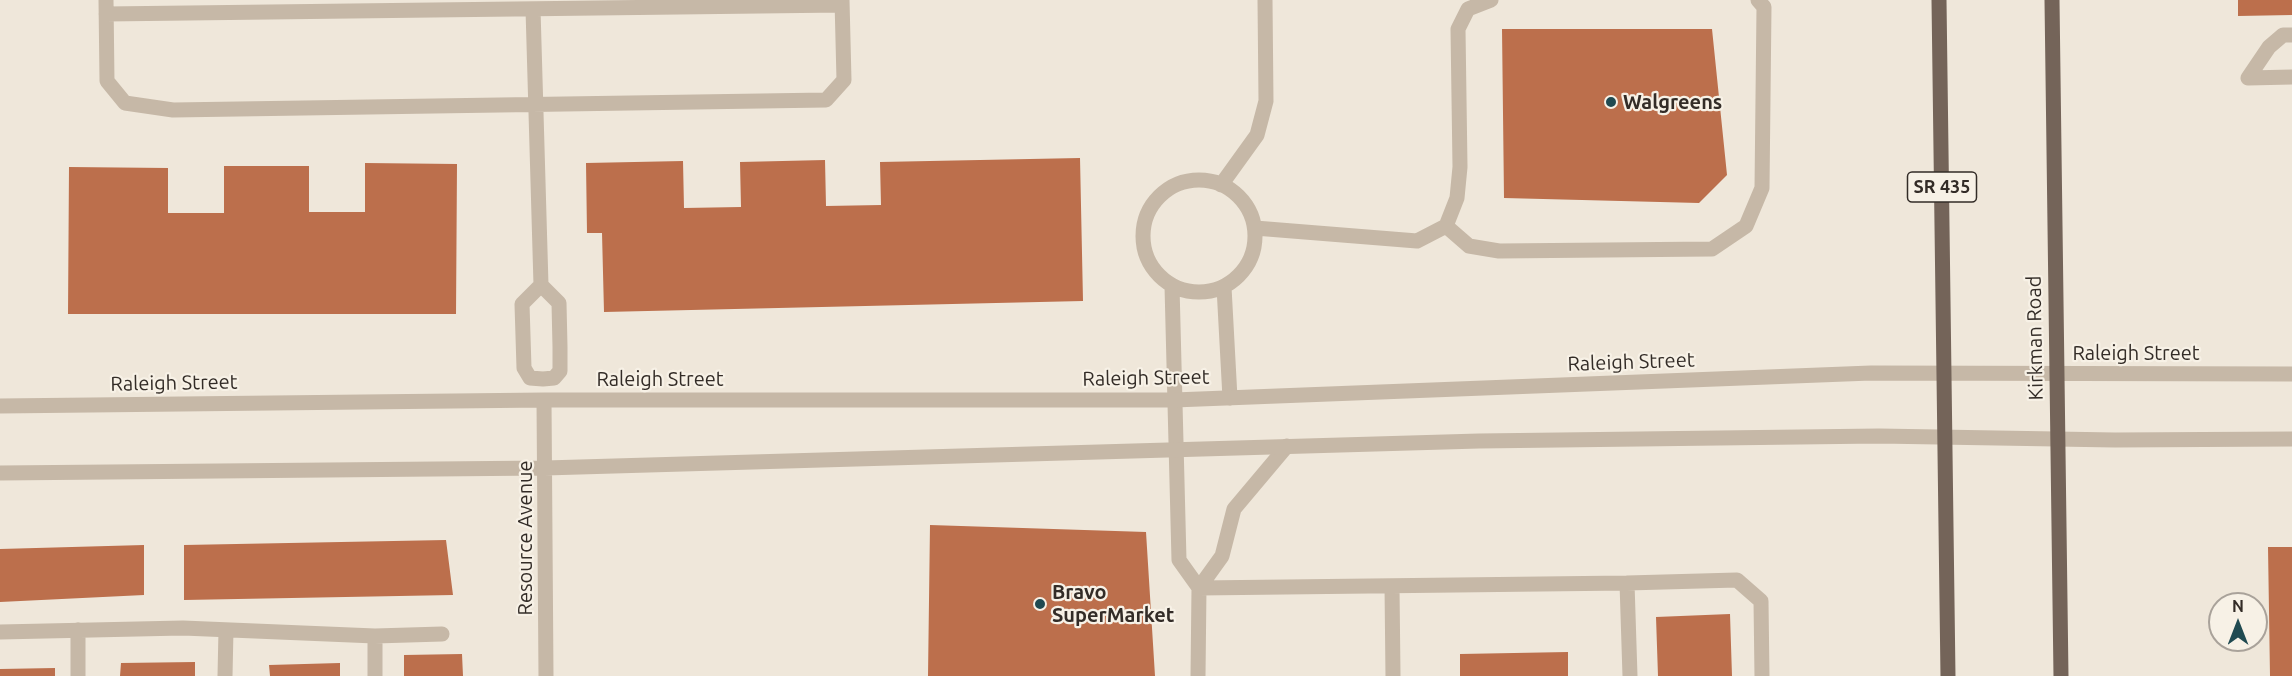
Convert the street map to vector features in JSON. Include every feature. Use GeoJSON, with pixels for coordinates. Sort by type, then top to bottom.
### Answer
{"type":"FeatureCollection","features":[{"type":"Feature","properties":{"kind":"main road","name":"SR 435"},"geometry":{"type":"LineString","coordinates":[[1939,0],[1948,676]]}},
{"type":"Feature","properties":{"kind":"main road","name":"Kirkman Road"},"geometry":{"type":"LineString","coordinates":[[2052,0],[2061,676]]}},
{"type":"Feature","properties":{"kind":"street"},"geometry":{"type":"LineString","coordinates":[[1221,185],[1257,135],[1266,101],[1265,0]]}},
{"type":"Feature","properties":{"kind":"street"},"geometry":{"type":"LineString","coordinates":[[1255,228],[1418,241],[1446,226],[1457,198],[1460,167],[1458,29],[1468,9],[1491,0]]}},
{"type":"Feature","properties":{"kind":"street"},"geometry":{"type":"LineString","coordinates":[[1446,226],[1468,246],[1499,250],[1712,249],[1746,226],[1762,188],[1764,7],[1758,0]]}},
{"type":"Feature","properties":{"kind":"street"},"geometry":{"type":"LineString","coordinates":[[842,3],[844,80],[826,100],[173,110],[125,103],[107,81],[106,7],[533,9],[842,3]]}},
{"type":"Feature","properties":{"kind":"street"},"geometry":{"type":"LineString","coordinates":[[533,9],[541,285],[559,303],[560,371],[554,378],[543,379],[530,378],[524,368],[522,304],[541,285]]}},
{"type":"Feature","properties":{"kind":"street"},"geometry":{"type":"LineString","coordinates":[[2292,35],[2283,35],[2269,47],[2248,78],[2292,77]]}},
{"type":"Feature","properties":{"kind":"street"},"geometry":{"type":"LineString","coordinates":[[1203,180],[1221,185],[1238,195],[1249,210],[1255,228],[1255,246],[1249,262],[1238,276],[1224,287],[1206,292],[1189,292],[1172,286],[1157,274],[1147,258],[1143,239],[1145,221],[1153,204],[1167,190],[1184,182],[1203,180]]}},
{"type":"Feature","properties":{"kind":"street"},"geometry":{"type":"LineString","coordinates":[[1172,286],[1179,560],[1199,588]]}},
{"type":"Feature","properties":{"kind":"street"},"geometry":{"type":"LineString","coordinates":[[1224,287],[1230,398]]}},
{"type":"Feature","properties":{"kind":"street","name":"Raleigh Street"},"geometry":{"type":"LineString","coordinates":[[0,406],[544,400],[1174,400],[1871,373],[2292,374]]}},
{"type":"Feature","properties":{"kind":"street","name":"Resource Avenue"},"geometry":{"type":"LineString","coordinates":[[543,379],[546,676]]}},
{"type":"Feature","properties":{"kind":"street"},"geometry":{"type":"LineString","coordinates":[[0,473],[545,468],[1479,441],[1944,437],[2292,439]]}},
{"type":"Feature","properties":{"kind":"street"},"geometry":{"type":"LineString","coordinates":[[1198,676],[1199,588],[1222,556],[1234,509],[1287,446]]}},
{"type":"Feature","properties":{"kind":"street"},"geometry":{"type":"LineString","coordinates":[[1199,588],[1737,580],[1761,601],[1762,676]]}},
{"type":"Feature","properties":{"kind":"street"},"geometry":{"type":"LineString","coordinates":[[1628,583],[1630,676]]}},
{"type":"Feature","properties":{"kind":"street"},"geometry":{"type":"LineString","coordinates":[[1392,586],[1393,676]]}},
{"type":"Feature","properties":{"kind":"street"},"geometry":{"type":"LineString","coordinates":[[0,632],[183,628],[375,636],[442,634]]}},
{"type":"Feature","properties":{"kind":"street"},"geometry":{"type":"LineString","coordinates":[[78,630],[78,676]]}},
{"type":"Feature","properties":{"kind":"street"},"geometry":{"type":"LineString","coordinates":[[225,676],[226,630]]}},
{"type":"Feature","properties":{"kind":"street"},"geometry":{"type":"LineString","coordinates":[[375,636],[375,676]]}},
{"type":"Feature","properties":{"kind":"building"},"geometry":{"type":"Polygon","coordinates":[[[2238,0],[2292,0],[2292,15],[2238,16],[2238,0]]]}},
{"type":"Feature","properties":{"kind":"building","name":"Walgreens"},"geometry":{"type":"Polygon","coordinates":[[[1502,29],[1712,29],[1727,175],[1699,203],[1504,198],[1502,29]]]}},
{"type":"Feature","properties":{"kind":"building"},"geometry":{"type":"Polygon","coordinates":[[[1080,158],[1083,301],[604,312],[602,233],[587,233],[586,163],[683,161],[684,208],[741,207],[740,162],[825,160],[826,206],[881,205],[880,162],[1080,158]]]}},
{"type":"Feature","properties":{"kind":"building"},"geometry":{"type":"Polygon","coordinates":[[[365,163],[457,164],[456,314],[68,314],[69,167],[168,168],[168,213],[224,213],[224,166],[309,166],[309,212],[365,212],[365,163]]]}},
{"type":"Feature","properties":{"kind":"building","name":"Bravo SuperMarket"},"geometry":{"type":"Polygon","coordinates":[[[930,525],[1146,532],[1155,676],[928,676],[930,525]]]}},
{"type":"Feature","properties":{"kind":"building"},"geometry":{"type":"Polygon","coordinates":[[[446,540],[453,595],[184,600],[184,545],[446,540]]]}},
{"type":"Feature","properties":{"kind":"building"},"geometry":{"type":"Polygon","coordinates":[[[144,545],[144,595],[0,602],[0,549],[144,545]]]}},
{"type":"Feature","properties":{"kind":"building"},"geometry":{"type":"Polygon","coordinates":[[[2268,547],[2292,547],[2292,676],[2270,676],[2268,547]]]}},
{"type":"Feature","properties":{"kind":"building"},"geometry":{"type":"Polygon","coordinates":[[[1730,614],[1732,676],[1658,676],[1656,617],[1730,614]]]}},
{"type":"Feature","properties":{"kind":"building"},"geometry":{"type":"Polygon","coordinates":[[[1568,652],[1568,676],[1460,676],[1460,654],[1568,652]]]}},
{"type":"Feature","properties":{"kind":"building"},"geometry":{"type":"Polygon","coordinates":[[[462,654],[463,676],[404,676],[404,655],[462,654]]]}},
{"type":"Feature","properties":{"kind":"building"},"geometry":{"type":"Polygon","coordinates":[[[195,662],[195,676],[120,676],[121,663],[195,662]]]}},
{"type":"Feature","properties":{"kind":"building"},"geometry":{"type":"Polygon","coordinates":[[[340,663],[340,676],[270,676],[269,665],[340,663]]]}},
{"type":"Feature","properties":{"kind":"building"},"geometry":{"type":"Polygon","coordinates":[[[55,668],[55,676],[0,676],[0,669],[55,668]]]}},
{"type":"Feature","properties":{"kind":"place","name":"Walgreens"},"geometry":{"type":"Point","coordinates":[1611,102]}},
{"type":"Feature","properties":{"kind":"place","name":"Bravo SuperMarket"},"geometry":{"type":"Point","coordinates":[1040,604]}}]}
